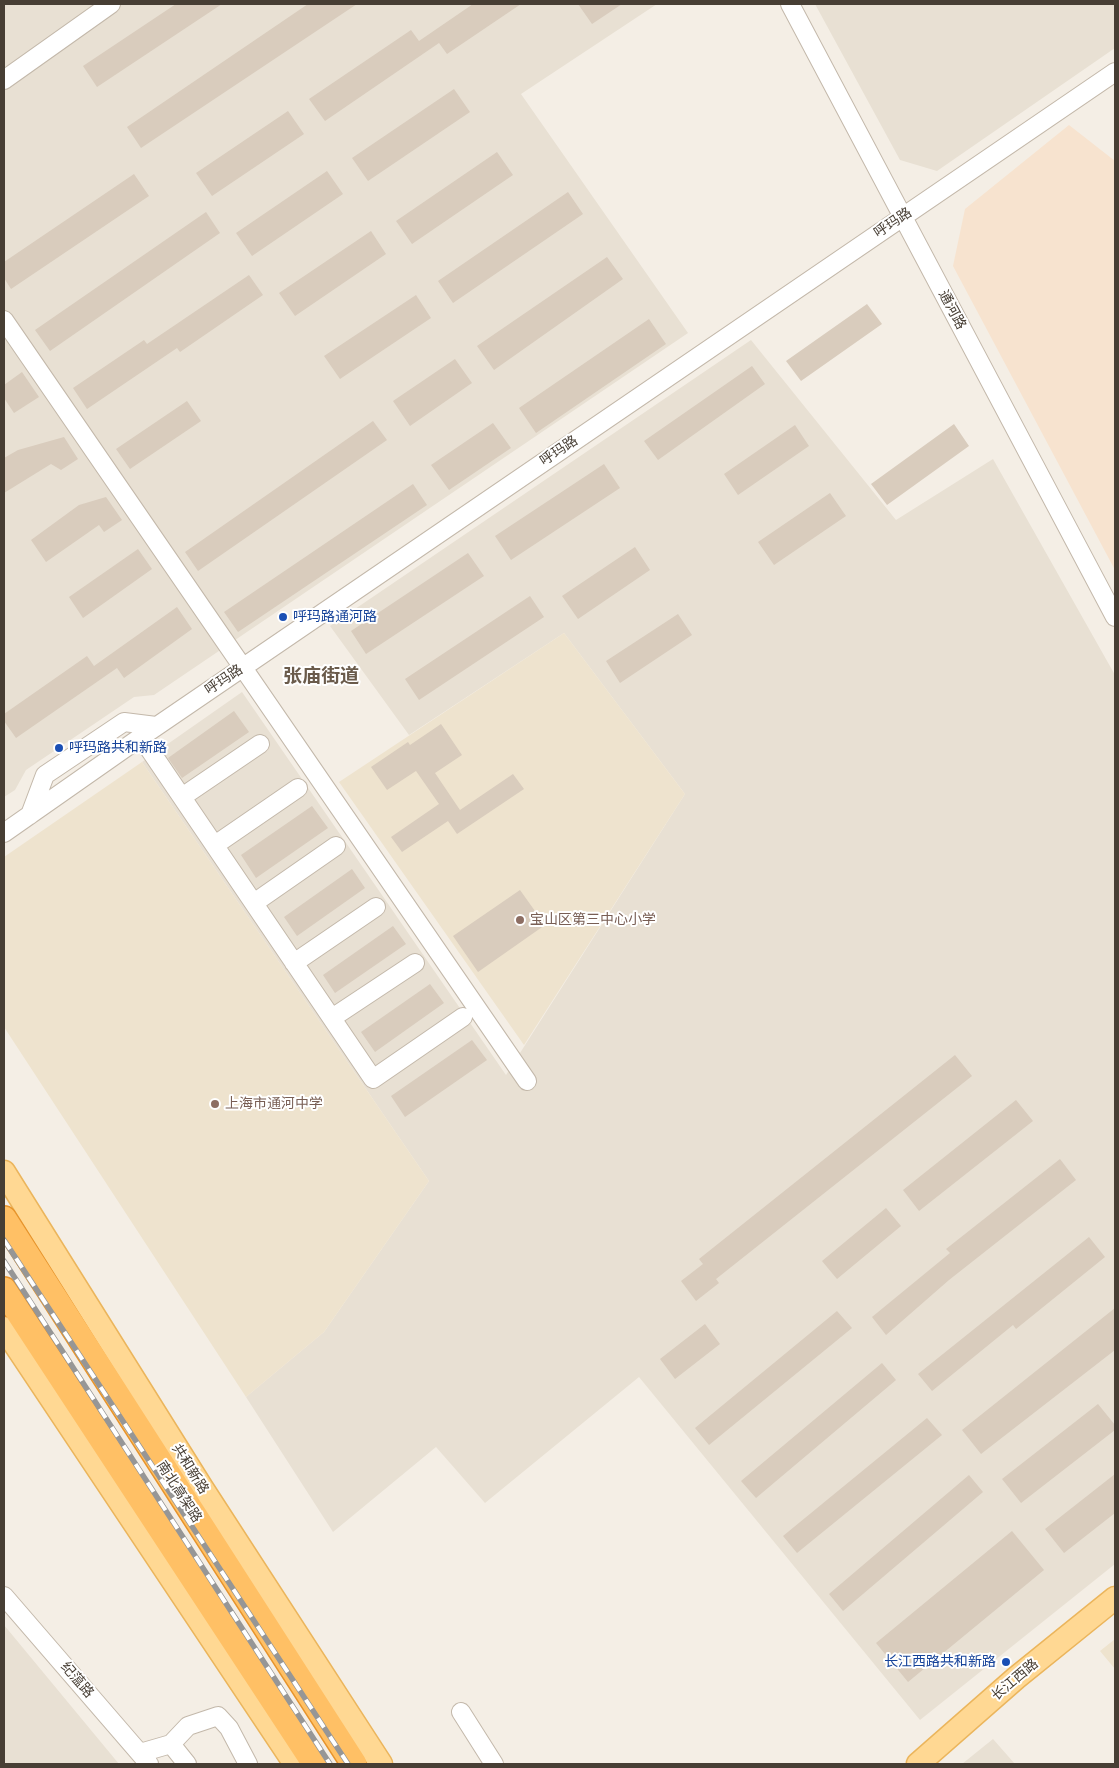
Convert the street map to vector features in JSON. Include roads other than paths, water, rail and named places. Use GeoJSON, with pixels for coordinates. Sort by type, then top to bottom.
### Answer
{"type":"FeatureCollection","features":[{"type":"Feature","properties":{"kind":"highway","name":"南北高架路"},"geometry":{"type":"LineString","coordinates":[[4,1219],[354,1764]]}},
{"type":"Feature","properties":{"kind":"highway"},"geometry":{"type":"LineString","coordinates":[[4,1290],[315,1764]]}},
{"type":"Feature","properties":{"kind":"main road","name":"共和新路"},"geometry":{"type":"LineString","coordinates":[[4,1172],[202,1488],[381,1764]]}},
{"type":"Feature","properties":{"kind":"main road"},"geometry":{"type":"LineString","coordinates":[[20,1197],[50,1224],[396,1764]]}},
{"type":"Feature","properties":{"kind":"main road"},"geometry":{"type":"LineString","coordinates":[[4,1328],[295,1764]]}},
{"type":"Feature","properties":{"kind":"main road"},"geometry":{"type":"LineString","coordinates":[[4,1348],[278,1764]]}},
{"type":"Feature","properties":{"kind":"main road","name":"长江西路"},"geometry":{"type":"LineString","coordinates":[[918,1764],[1016,1678],[1115,1598]]}},
{"type":"Feature","properties":{"kind":"street"},"geometry":{"type":"LineString","coordinates":[[4,80],[111,4]]}},
{"type":"Feature","properties":{"kind":"street","name":"通河路"},"geometry":{"type":"LineString","coordinates":[[790,4],[1115,617]]}},
{"type":"Feature","properties":{"kind":"street","name":"呼玛路"},"geometry":{"type":"LineString","coordinates":[[4,833],[141,736],[1115,72]]}},
{"type":"Feature","properties":{"kind":"street"},"geometry":{"type":"LineString","coordinates":[[4,320],[527,1081]]}},
{"type":"Feature","properties":{"kind":"street"},"geometry":{"type":"LineString","coordinates":[[30,815],[45,775],[124,722],[156,726]]}},
{"type":"Feature","properties":{"kind":"street"},"geometry":{"type":"LineString","coordinates":[[141,736],[373,1079],[463,1017]]}},
{"type":"Feature","properties":{"kind":"street"},"geometry":{"type":"LineString","coordinates":[[182,797],[260,744]]}},
{"type":"Feature","properties":{"kind":"street"},"geometry":{"type":"LineString","coordinates":[[215,845],[298,788]]}},
{"type":"Feature","properties":{"kind":"street"},"geometry":{"type":"LineString","coordinates":[[254,903],[336,846]]}},
{"type":"Feature","properties":{"kind":"street"},"geometry":{"type":"LineString","coordinates":[[294,963],[376,907]]}},
{"type":"Feature","properties":{"kind":"street"},"geometry":{"type":"LineString","coordinates":[[332,1018],[415,963]]}},
{"type":"Feature","properties":{"kind":"street","name":"纪蕰路"},"geometry":{"type":"LineString","coordinates":[[4,1596],[145,1759]]}},
{"type":"Feature","properties":{"kind":"street"},"geometry":{"type":"LineString","coordinates":[[461,1712],[494,1764]]}},
{"type":"Feature","properties":{"kind":"street"},"geometry":{"type":"LineString","coordinates":[[145,1759],[171,1744],[188,1726],[218,1716],[229,1728],[248,1764]]}},
{"type":"Feature","properties":{"kind":"street"},"geometry":{"type":"LineString","coordinates":[[171,1744],[187,1764]]}},
{"type":"Feature","properties":{"kind":"railway"},"geometry":{"type":"LineString","coordinates":[[4,1240],[348,1764]]}},
{"type":"Feature","properties":{"kind":"railway"},"geometry":{"type":"LineString","coordinates":[[4,1261],[330,1764]]}},
{"type":"Feature","properties":{"kind":"place","name":"呼玛路通河路"},"geometry":{"type":"Point","coordinates":[283,617]}},
{"type":"Feature","properties":{"kind":"place","name":"呼玛路共和新路"},"geometry":{"type":"Point","coordinates":[59,748]}},
{"type":"Feature","properties":{"kind":"place","name":"宝山区第三中心小学"},"geometry":{"type":"Point","coordinates":[520,920]}},
{"type":"Feature","properties":{"kind":"place","name":"上海市通河中学"},"geometry":{"type":"Point","coordinates":[215,1104]}},
{"type":"Feature","properties":{"kind":"place","name":"长江西路共和新路"},"geometry":{"type":"Point","coordinates":[1006,1662]}},
{"type":"Feature","properties":{"kind":"district","name":"张庙街道"},"geometry":{"type":"Point","coordinates":[321,677]}}]}
